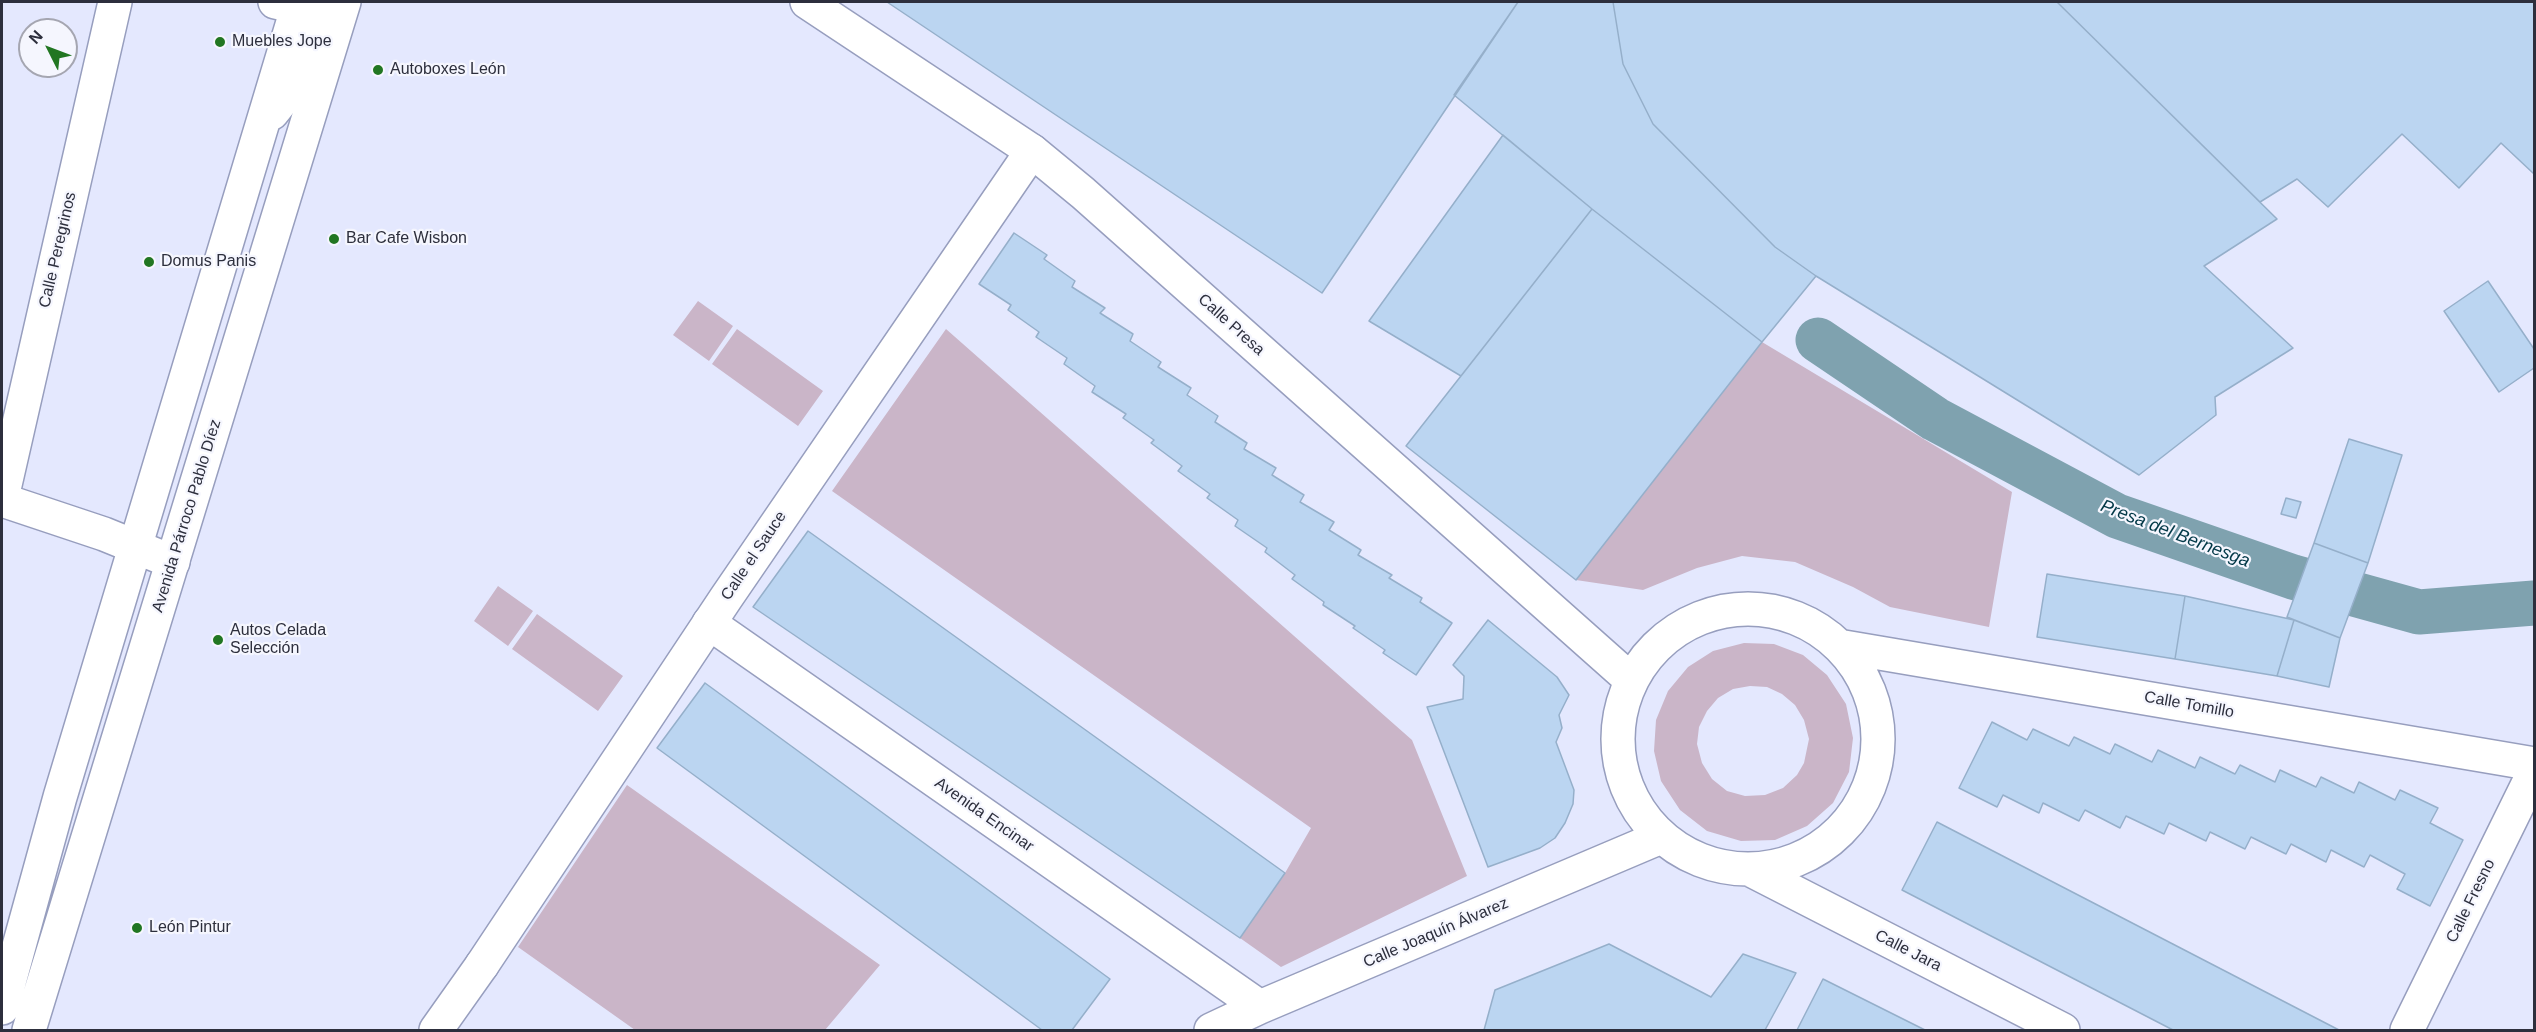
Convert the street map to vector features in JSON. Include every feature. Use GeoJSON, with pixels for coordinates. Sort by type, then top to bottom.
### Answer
{"type":"FeatureCollection","features":[{"type":"Feature","properties":{"kind":"street","name":"Calle Peregrinos"},"geometry":{"type":"LineString","coordinates":[[2,499],[114,2]]}},
{"type":"Feature","properties":{"kind":"street","name":"Avenida Párroco Pablo Díez"},"geometry":{"type":"LineString","coordinates":[[29,1030],[344,2]]}},
{"type":"Feature","properties":{"kind":"street","name":"Calle Presa"},"geometry":{"type":"LineString","coordinates":[[807,2],[1032,151],[1092,201],[1631,680]]}},
{"type":"Feature","properties":{"kind":"street"},"geometry":{"type":"LineString","coordinates":[[2,1008],[60,797],[137,546],[297,3]]}},
{"type":"Feature","properties":{"kind":"street","name":"Calle el Sauce"},"geometry":{"type":"LineString","coordinates":[[436,1030],[482,965],[709,623],[1032,151]]}},
{"type":"Feature","properties":{"kind":"street"},"geometry":{"type":"LineString","coordinates":[[2,499],[137,546],[173,562]]}},
{"type":"Feature","properties":{"kind":"street"},"geometry":{"type":"LineString","coordinates":[[1726,609],[1770,609],[1806,620],[1844,647],[1873,696],[1880,745],[1869,792],[1841,832],[1801,860],[1753,871],[1704,863],[1661,837],[1635,804],[1619,764],[1618,721],[1631,680],[1655,647],[1688,622],[1726,609]]}},
{"type":"Feature","properties":{"kind":"street","name":"Avenida Encinar"},"geometry":{"type":"LineString","coordinates":[[709,623],[1260,1007]]}},
{"type":"Feature","properties":{"kind":"street","name":"Calle Tomillo"},"geometry":{"type":"LineString","coordinates":[[1844,647],[2535,764]]}},
{"type":"Feature","properties":{"kind":"street","name":"Calle Fresno"},"geometry":{"type":"LineString","coordinates":[[2407,1030],[2535,772]]}},
{"type":"Feature","properties":{"kind":"street","name":"Calle Joaquín Álvarez"},"geometry":{"type":"LineString","coordinates":[[1211,1030],[1260,1007],[1661,837]]}},
{"type":"Feature","properties":{"kind":"street","name":"Calle Jara"},"geometry":{"type":"LineString","coordinates":[[1753,871],[2063,1030]]}},
{"type":"Feature","properties":{"kind":"shaded area"},"geometry":{"type":"Polygon","coordinates":[[[698,301],[733,326],[709,361],[673,335],[698,301]]]}},
{"type":"Feature","properties":{"kind":"shaded area"},"geometry":{"type":"Polygon","coordinates":[[[737,329],[823,391],[798,426],[712,364],[737,329]]]}},
{"type":"Feature","properties":{"kind":"shaded area"},"geometry":{"type":"Polygon","coordinates":[[[946,329],[1412,740],[1467,876],[1281,967],[1240,938],[1285,873],[1311,828],[832,491],[946,329]]]}},
{"type":"Feature","properties":{"kind":"shaded area"},"geometry":{"type":"Polygon","coordinates":[[[1762,342],[2012,492],[1989,627],[1890,607],[1853,587],[1795,562],[1742,556],[1697,568],[1643,590],[1576,580],[1762,342]]]}},
{"type":"Feature","properties":{"kind":"shaded area"},"geometry":{"type":"Polygon","coordinates":[[[498,586],[533,611],[508,646],[474,621],[498,586]]]}},
{"type":"Feature","properties":{"kind":"shaded area"},"geometry":{"type":"Polygon","coordinates":[[[537,614],[623,676],[598,711],[512,649],[537,614]]]}},
{"type":"Feature","properties":{"kind":"shaded area"},"geometry":{"type":"Polygon","coordinates":[[[1744,643],[1774,644],[1803,655],[1827,675],[1846,704],[1853,738],[1849,772],[1833,803],[1807,826],[1775,840],[1741,841],[1707,831],[1680,810],[1661,781],[1654,751],[1656,720],[1668,691],[1688,667],[1713,651],[1744,643]],[[1750,686],[1733,689],[1718,698],[1707,711],[1699,727],[1697,744],[1702,763],[1712,779],[1727,791],[1745,796],[1765,795],[1783,788],[1797,775],[1804,763],[1809,739],[1804,720],[1795,705],[1782,694],[1767,687],[1750,686]]]}},
{"type":"Feature","properties":{"kind":"shaded area"},"geometry":{"type":"Polygon","coordinates":[[[627,785],[880,965],[825,1030],[635,1030],[518,947],[627,785]]]}},
{"type":"Feature","properties":{"kind":"building"},"geometry":{"type":"Polygon","coordinates":[[[887,2],[1518,2],[1322,293],[887,2]]]}},
{"type":"Feature","properties":{"kind":"building"},"geometry":{"type":"Polygon","coordinates":[[[1518,2],[1613,2],[1623,64],[1653,124],[1775,247],[1816,276],[1762,342],[1592,209],[1454,95],[1518,2]]]}},
{"type":"Feature","properties":{"kind":"building"},"geometry":{"type":"Polygon","coordinates":[[[1613,2],[2057,2],[2277,219],[2204,266],[2293,348],[2215,397],[2216,415],[2139,475],[1816,276],[1775,247],[1653,124],[1623,64],[1613,2]]]}},
{"type":"Feature","properties":{"kind":"building"},"geometry":{"type":"Polygon","coordinates":[[[2057,2],[2534,2],[2534,174],[2501,143],[2459,188],[2402,134],[2328,207],[2297,179],[2260,202],[2057,2]]]}},
{"type":"Feature","properties":{"kind":"building"},"geometry":{"type":"Polygon","coordinates":[[[1503,135],[1592,209],[1461,376],[1369,321],[1503,135]]]}},
{"type":"Feature","properties":{"kind":"building"},"geometry":{"type":"Polygon","coordinates":[[[1592,209],[1762,342],[1576,580],[1406,446],[1592,209]]]}},
{"type":"Feature","properties":{"kind":"building"},"geometry":{"type":"Polygon","coordinates":[[[1014,233],[1047,255],[1044,259],[1075,281],[1072,287],[1105,308],[1100,313],[1133,334],[1130,341],[1161,362],[1158,367],[1191,388],[1187,395],[1218,416],[1215,422],[1247,443],[1244,449],[1276,468],[1272,475],[1304,495],[1300,502],[1334,522],[1329,530],[1361,550],[1358,555],[1392,575],[1389,578],[1422,598],[1420,602],[1452,623],[1416,675],[1383,653],[1385,650],[1353,628],[1355,626],[1323,605],[1324,602],[1292,579],[1295,575],[1265,552],[1267,548],[1235,526],[1238,520],[1207,498],[1210,494],[1178,471],[1182,466],[1151,443],[1154,440],[1123,418],[1126,414],[1092,392],[1095,386],[1064,364],[1067,358],[1036,337],[1039,332],[1008,310],[1011,305],[979,284],[1014,233]]]}},
{"type":"Feature","properties":{"kind":"building"},"geometry":{"type":"Polygon","coordinates":[[[2488,281],[2534,349],[2534,368],[2499,392],[2444,311],[2488,281]]]}},
{"type":"Feature","properties":{"kind":"building"},"geometry":{"type":"Polygon","coordinates":[[[2349,439],[2402,455],[2368,563],[2314,543],[2349,439]]]}},
{"type":"Feature","properties":{"kind":"building"},"geometry":{"type":"Polygon","coordinates":[[[2286,498],[2301,502],[2296,518],[2281,514],[2286,498]]]}},
{"type":"Feature","properties":{"kind":"building"},"geometry":{"type":"Polygon","coordinates":[[[808,531],[1285,873],[1240,938],[753,607],[808,531]]]}},
{"type":"Feature","properties":{"kind":"building"},"geometry":{"type":"Polygon","coordinates":[[[2314,543],[2368,563],[2340,638],[2287,617],[2314,543]]]}},
{"type":"Feature","properties":{"kind":"building"},"geometry":{"type":"Polygon","coordinates":[[[2047,574],[2185,596],[2175,659],[2037,637],[2047,574]]]}},
{"type":"Feature","properties":{"kind":"building"},"geometry":{"type":"Polygon","coordinates":[[[2185,596],[2294,620],[2277,676],[2175,659],[2185,596]]]}},
{"type":"Feature","properties":{"kind":"building"},"geometry":{"type":"Polygon","coordinates":[[[1488,620],[1557,677],[1569,695],[1559,715],[1562,728],[1556,742],[1574,790],[1573,804],[1565,823],[1555,838],[1540,848],[1488,867],[1427,707],[1463,699],[1464,676],[1453,665],[1488,620]]]}},
{"type":"Feature","properties":{"kind":"building"},"geometry":{"type":"Polygon","coordinates":[[[2294,620],[2340,638],[2329,687],[2277,676],[2294,620]]]}},
{"type":"Feature","properties":{"kind":"building"},"geometry":{"type":"Polygon","coordinates":[[[705,683],[1110,979],[1072,1030],[1042,1030],[657,748],[705,683]]]}},
{"type":"Feature","properties":{"kind":"building"},"geometry":{"type":"Polygon","coordinates":[[[1992,722],[2027,740],[2033,729],[2069,746],[2074,737],[2110,754],[2115,744],[2152,762],[2158,750],[2195,768],[2200,757],[2235,774],[2240,765],[2275,782],[2280,770],[2316,787],[2321,777],[2354,793],[2359,782],[2395,800],[2400,790],[2438,808],[2430,823],[2463,840],[2430,906],[2397,889],[2405,874],[2370,855],[2364,867],[2331,850],[2326,862],[2291,844],[2286,854],[2251,837],[2245,849],[2210,832],[2206,841],[2169,823],[2164,834],[2126,816],[2120,828],[2085,810],[2079,821],[2043,803],[2039,813],[2003,795],[1997,807],[1959,788],[1992,722]]]}},
{"type":"Feature","properties":{"kind":"building"},"geometry":{"type":"Polygon","coordinates":[[[1937,822],[2339,1030],[2173,1030],[1902,890],[1937,822]]]}},
{"type":"Feature","properties":{"kind":"building"},"geometry":{"type":"Polygon","coordinates":[[[1609,944],[1711,997],[1743,954],[1796,973],[1765,1030],[1484,1030],[1495,990],[1609,944]]]}},
{"type":"Feature","properties":{"kind":"building"},"geometry":{"type":"Polygon","coordinates":[[[1823,979],[1925,1030],[1797,1030],[1823,979]]]}},
{"type":"Feature","properties":{"kind":"waterway","name":"Presa del Bernesga"},"geometry":{"type":"LineString","coordinates":[[1818,340],[1935,419],[2117,516],[2293,577],[2419,612],[2534,603]]}},
{"type":"Feature","properties":{"kind":"place","name":"Muebles Jope"},"geometry":{"type":"Point","coordinates":[220,42]}},
{"type":"Feature","properties":{"kind":"place","name":"Autoboxes León"},"geometry":{"type":"Point","coordinates":[378,70]}},
{"type":"Feature","properties":{"kind":"place","name":"Bar Cafe Wisbon"},"geometry":{"type":"Point","coordinates":[334,239]}},
{"type":"Feature","properties":{"kind":"place","name":"Domus Panis"},"geometry":{"type":"Point","coordinates":[149,262]}},
{"type":"Feature","properties":{"kind":"place","name":"Autos Celada Selección"},"geometry":{"type":"Point","coordinates":[218,640]}},
{"type":"Feature","properties":{"kind":"place","name":"León Pintur"},"geometry":{"type":"Point","coordinates":[137,928]}}]}
